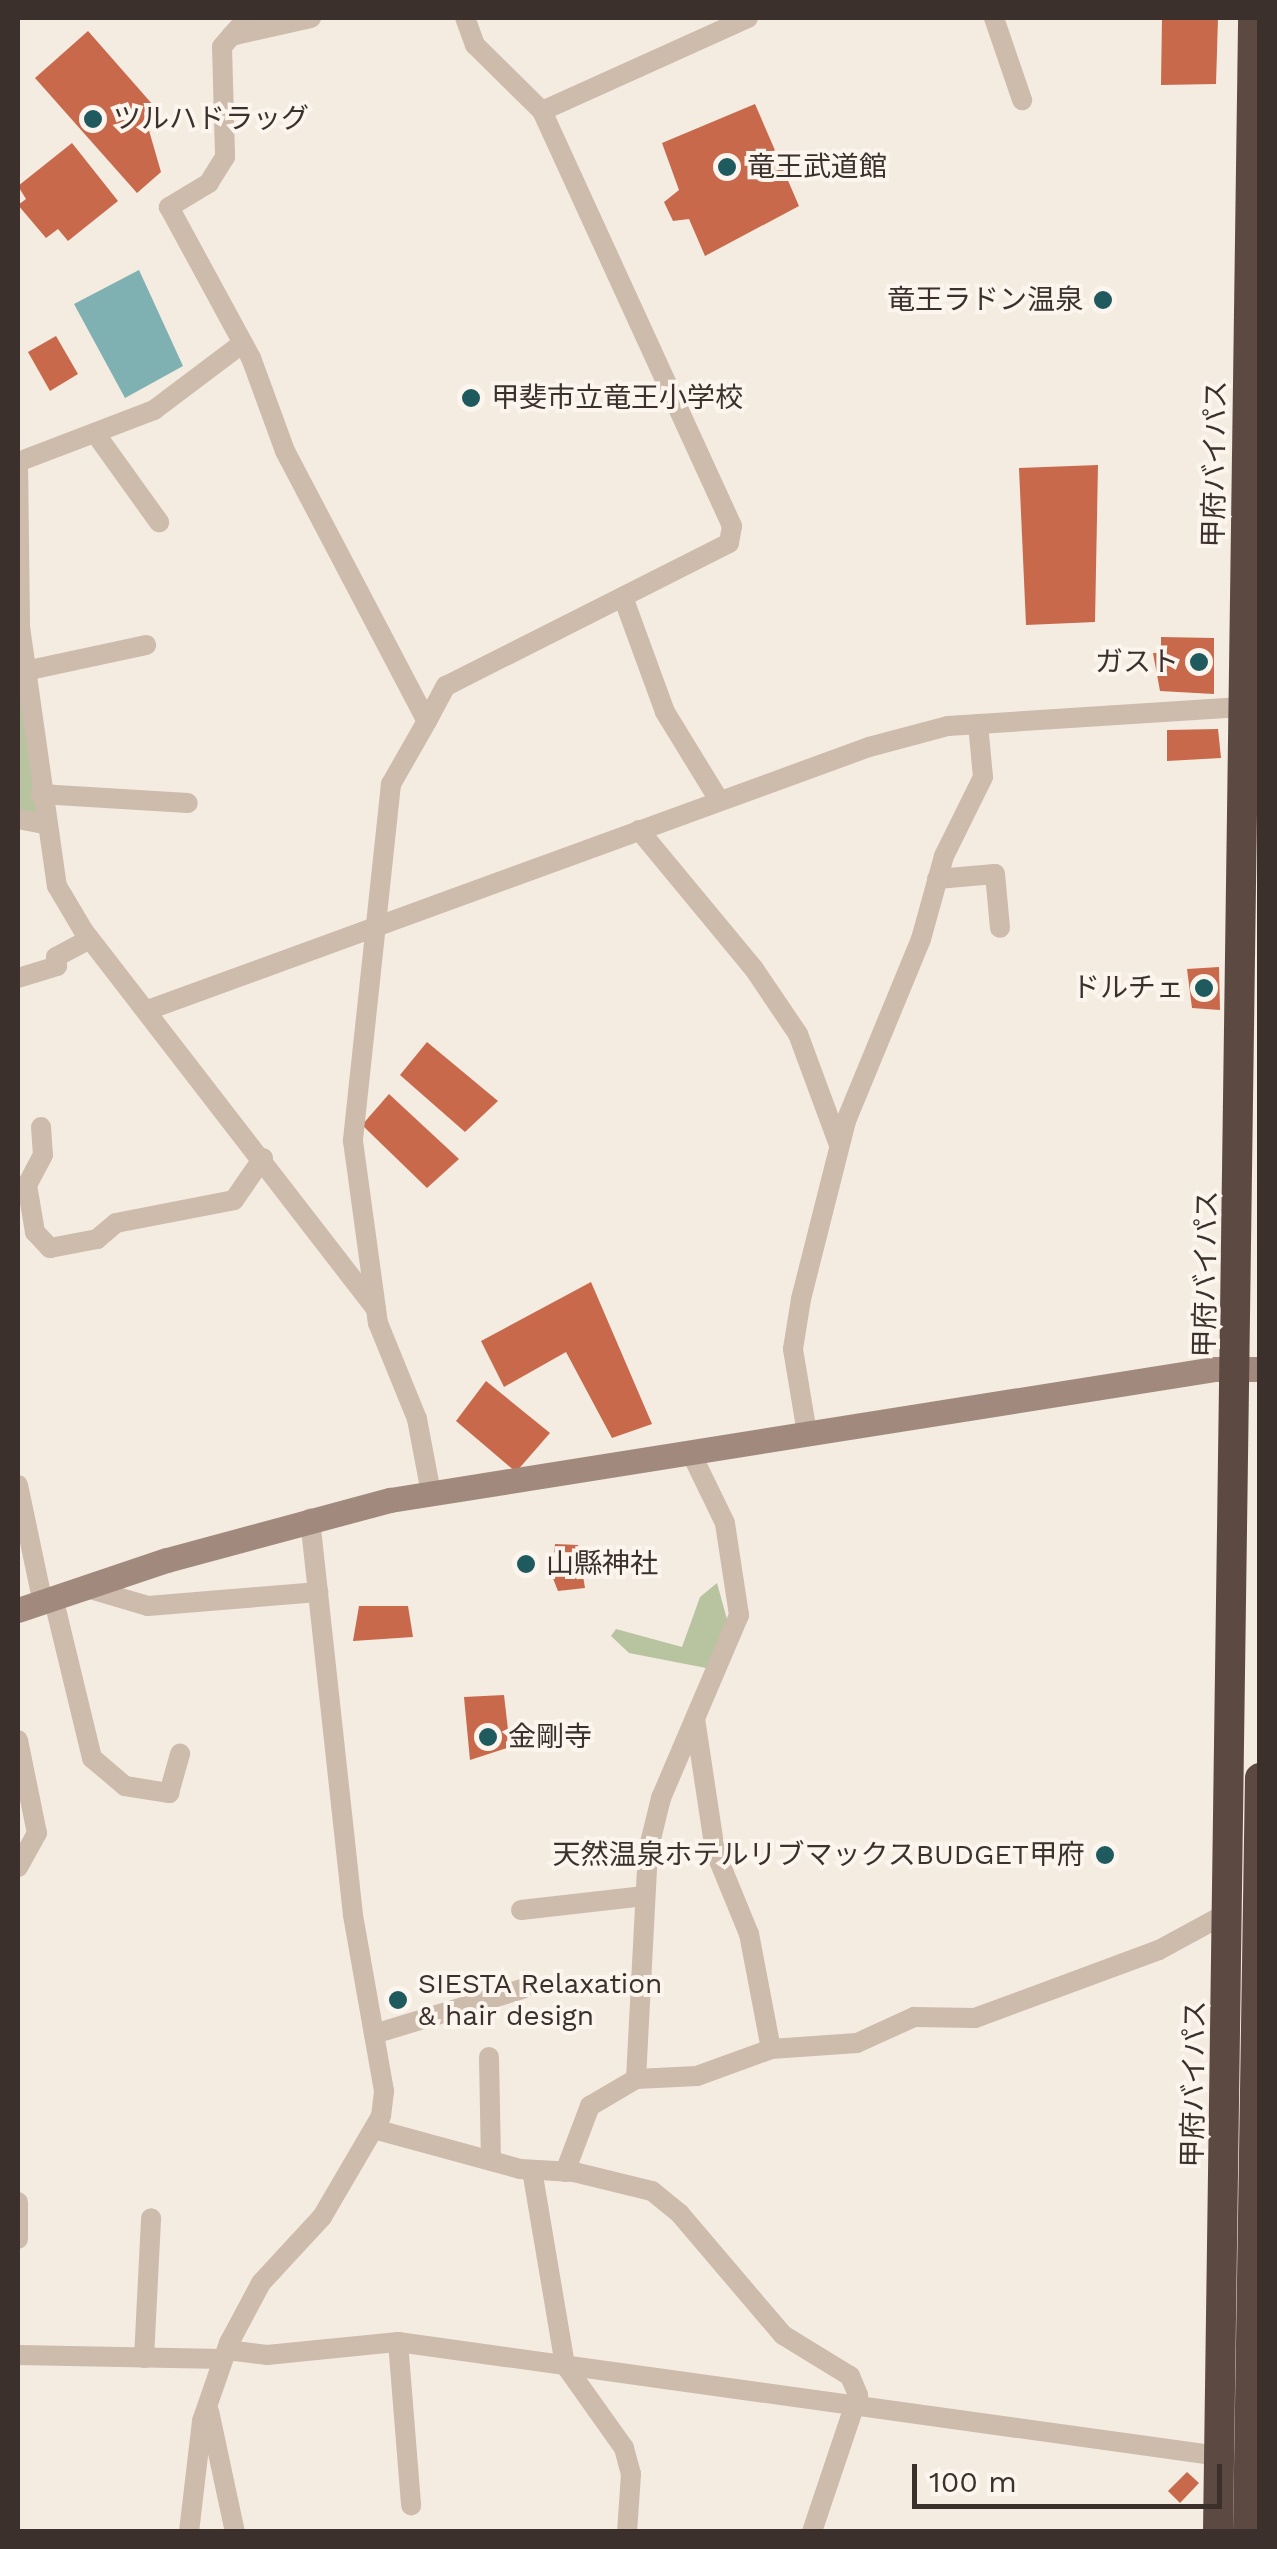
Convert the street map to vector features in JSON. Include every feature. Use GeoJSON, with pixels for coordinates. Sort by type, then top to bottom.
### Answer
{"type":"FeatureCollection","features":[{"type":"Feature","properties":{"kind":"highway","name":"甲府バイパス"},"geometry":{"type":"LineString","coordinates":[[1218,2532],[1229,1912],[1248,1368],[1244,706],[1253,18]]}},
{"type":"Feature","properties":{"kind":"highway"},"geometry":{"type":"LineString","coordinates":[[1248,2532],[1260,1778]]}},
{"type":"Feature","properties":{"kind":"street"},"geometry":{"type":"LineString","coordinates":[[247,18],[222,47],[225,156],[210,183],[169,207],[243,343],[285,451],[426,720]]}},
{"type":"Feature","properties":{"kind":"street"},"geometry":{"type":"LineString","coordinates":[[231,36],[311,18]]}},
{"type":"Feature","properties":{"kind":"street"},"geometry":{"type":"LineString","coordinates":[[431,1494],[417,1419],[376,1310],[353,1140],[391,784],[446,686],[730,542],[732,526],[542,112],[475,46],[466,18]]}},
{"type":"Feature","properties":{"kind":"street"},"geometry":{"type":"LineString","coordinates":[[994,18],[1022,100]]}},
{"type":"Feature","properties":{"kind":"street"},"geometry":{"type":"LineString","coordinates":[[542,112],[739,20]]}},
{"type":"Feature","properties":{"kind":"street"},"geometry":{"type":"LineString","coordinates":[[243,343],[154,410],[18,462],[25,670],[44,824],[58,886],[90,939],[263,1158],[376,1310]]}},
{"type":"Feature","properties":{"kind":"street"},"geometry":{"type":"LineString","coordinates":[[96,432],[159,522]]}},
{"type":"Feature","properties":{"kind":"street"},"geometry":{"type":"LineString","coordinates":[[623,597],[665,712],[719,800]]}},
{"type":"Feature","properties":{"kind":"street"},"geometry":{"type":"LineString","coordinates":[[25,670],[146,645]]}},
{"type":"Feature","properties":{"kind":"street"},"geometry":{"type":"LineString","coordinates":[[148,1010],[869,747],[978,724],[1244,706]]}},
{"type":"Feature","properties":{"kind":"street"},"geometry":{"type":"LineString","coordinates":[[807,1432],[793,1349],[840,1147],[921,938],[937,879],[983,777],[978,724]]}},
{"type":"Feature","properties":{"kind":"street"},"geometry":{"type":"LineString","coordinates":[[40,794],[188,803]]}},
{"type":"Feature","properties":{"kind":"street"},"geometry":{"type":"LineString","coordinates":[[18,819],[44,824]]}},
{"type":"Feature","properties":{"kind":"street"},"geometry":{"type":"LineString","coordinates":[[638,830],[754,969],[798,1034],[840,1147]]}},
{"type":"Feature","properties":{"kind":"street"},"geometry":{"type":"LineString","coordinates":[[937,879],[995,874],[1000,928]]}},
{"type":"Feature","properties":{"kind":"street"},"geometry":{"type":"LineString","coordinates":[[18,978],[57,966],[56,957],[90,939]]}},
{"type":"Feature","properties":{"kind":"street"},"geometry":{"type":"LineString","coordinates":[[41,1127],[44,1154],[27,1184],[35,1232],[50,1248],[97,1239],[116,1222],[234,1200],[263,1158]]}},
{"type":"Feature","properties":{"kind":"street"},"geometry":{"type":"LineString","coordinates":[[18,1610],[310,1518],[431,1494],[692,1456],[807,1432],[1248,1368]]}},
{"type":"Feature","properties":{"kind":"street"},"geometry":{"type":"LineString","coordinates":[[636,2079],[644,1896],[662,1798],[740,1614],[725,1522],[692,1456]]}},
{"type":"Feature","properties":{"kind":"street"},"geometry":{"type":"LineString","coordinates":[[18,1485],[92,1758],[125,1786],[169,1793],[180,1754]]}},
{"type":"Feature","properties":{"kind":"street"},"geometry":{"type":"LineString","coordinates":[[189,2532],[208,2404],[225,2354],[261,2282],[322,2217],[374,2129],[384,2091],[353,1915],[310,1518]]}},
{"type":"Feature","properties":{"kind":"street"},"geometry":{"type":"LineString","coordinates":[[90,1589],[148,1606],[318,1592]]}},
{"type":"Feature","properties":{"kind":"street"},"geometry":{"type":"LineString","coordinates":[[695,1719],[715,1851],[749,1934],[771,2048]]}},
{"type":"Feature","properties":{"kind":"street"},"geometry":{"type":"LineString","coordinates":[[18,1740],[37,1833],[18,1867]]}},
{"type":"Feature","properties":{"kind":"street"},"geometry":{"type":"LineString","coordinates":[[521,1910],[644,1896]]}},
{"type":"Feature","properties":{"kind":"street"},"geometry":{"type":"LineString","coordinates":[[565,2172],[590,2106],[636,2079],[698,2076],[771,2048],[857,2042],[914,2017],[975,2018],[1159,1950],[1229,1912]]}},
{"type":"Feature","properties":{"kind":"street"},"geometry":{"type":"LineString","coordinates":[[374,2034],[522,1990]]}},
{"type":"Feature","properties":{"kind":"street"},"geometry":{"type":"LineString","coordinates":[[489,2057],[491,2161]]}},
{"type":"Feature","properties":{"kind":"street"},"geometry":{"type":"LineString","coordinates":[[374,2129],[491,2161],[652,2191],[680,2214],[783,2335],[850,2376],[855,2404],[812,2532]]}},
{"type":"Feature","properties":{"kind":"street"},"geometry":{"type":"LineString","coordinates":[[532,2170],[566,2366],[624,2448],[632,2474],[628,2532]]}},
{"type":"Feature","properties":{"kind":"street"},"geometry":{"type":"LineString","coordinates":[[18,2202],[18,2239]]}},
{"type":"Feature","properties":{"kind":"street"},"geometry":{"type":"LineString","coordinates":[[144,2358],[151,2218]]}},
{"type":"Feature","properties":{"kind":"street"},"geometry":{"type":"LineString","coordinates":[[18,2355],[267,2355],[398,2342],[1220,2456]]}},
{"type":"Feature","properties":{"kind":"street"},"geometry":{"type":"LineString","coordinates":[[398,2342],[411,2505]]}},
{"type":"Feature","properties":{"kind":"street"},"geometry":{"type":"LineString","coordinates":[[208,2404],[234,2532]]}},
{"type":"Feature","properties":{"kind":"green space"},"geometry":{"type":"Polygon","coordinates":[[[18,642],[40,819],[18,815],[18,642]]]}},
{"type":"Feature","properties":{"kind":"green space"},"geometry":{"type":"Polygon","coordinates":[[[717,1583],[728,1623],[706,1668],[629,1653],[611,1636],[616,1629],[682,1647],[700,1597],[717,1583]]]}},
{"type":"Feature","properties":{"kind":"water"},"geometry":{"type":"Polygon","coordinates":[[[139,270],[183,366],[125,398],[74,304],[139,270]]]}},
{"type":"Feature","properties":{"kind":"building"},"geometry":{"type":"Polygon","coordinates":[[[1162,18],[1218,18],[1216,84],[1161,85],[1162,18]]]}},
{"type":"Feature","properties":{"kind":"building"},"geometry":{"type":"Polygon","coordinates":[[[88,31],[153,105],[144,113],[161,172],[137,193],[35,78],[88,31]]]}},
{"type":"Feature","properties":{"kind":"building","name":"竜王武道館"},"geometry":{"type":"Polygon","coordinates":[[[755,104],[799,206],[705,256],[689,219],[673,221],[664,202],[679,190],[662,143],[755,104]]]}},
{"type":"Feature","properties":{"kind":"building"},"geometry":{"type":"Polygon","coordinates":[[[72,143],[118,201],[68,241],[58,229],[46,238],[18,205],[26,199],[18,186],[72,143]]]}},
{"type":"Feature","properties":{"kind":"building"},"geometry":{"type":"Polygon","coordinates":[[[56,336],[78,374],[50,391],[28,352],[56,336]]]}},
{"type":"Feature","properties":{"kind":"building"},"geometry":{"type":"Polygon","coordinates":[[[1098,465],[1095,622],[1026,625],[1019,468],[1098,465]]]}},
{"type":"Feature","properties":{"kind":"building"},"geometry":{"type":"Polygon","coordinates":[[[1161,637],[1214,638],[1214,694],[1160,691],[1153,653],[1161,653],[1161,637]]]}},
{"type":"Feature","properties":{"kind":"building"},"geometry":{"type":"Polygon","coordinates":[[[1218,729],[1221,758],[1167,761],[1167,730],[1218,729]]]}},
{"type":"Feature","properties":{"kind":"building","name":"ドルチェ"},"geometry":{"type":"Polygon","coordinates":[[[1219,967],[1220,1010],[1192,1008],[1187,969],[1219,967]]]}},
{"type":"Feature","properties":{"kind":"building"},"geometry":{"type":"Polygon","coordinates":[[[427,1042],[498,1101],[465,1132],[400,1075],[427,1042]]]}},
{"type":"Feature","properties":{"kind":"building"},"geometry":{"type":"Polygon","coordinates":[[[389,1094],[459,1159],[427,1188],[362,1125],[389,1094]]]}},
{"type":"Feature","properties":{"kind":"building"},"geometry":{"type":"Polygon","coordinates":[[[591,1282],[652,1424],[612,1438],[566,1352],[504,1387],[481,1341],[591,1282]]]}},
{"type":"Feature","properties":{"kind":"building"},"geometry":{"type":"Polygon","coordinates":[[[486,1381],[550,1433],[516,1472],[456,1421],[486,1381]]]}},
{"type":"Feature","properties":{"kind":"building"},"geometry":{"type":"Polygon","coordinates":[[[555,1544],[578,1545],[585,1588],[558,1591],[552,1576],[555,1544]]]}},
{"type":"Feature","properties":{"kind":"building"},"geometry":{"type":"Polygon","coordinates":[[[359,1606],[408,1606],[413,1637],[353,1641],[359,1606]]]}},
{"type":"Feature","properties":{"kind":"building","name":"金剛寺"},"geometry":{"type":"Polygon","coordinates":[[[504,1695],[510,1747],[470,1760],[464,1697],[504,1695]]]}},
{"type":"Feature","properties":{"kind":"building"},"geometry":{"type":"Polygon","coordinates":[[[1187,2472],[1199,2483],[1180,2503],[1168,2491],[1187,2472]]]}},
{"type":"Feature","properties":{"kind":"place","name":"ツルハドラッグ"},"geometry":{"type":"Point","coordinates":[93,119]}},
{"type":"Feature","properties":{"kind":"place","name":"竜王武道館"},"geometry":{"type":"Point","coordinates":[727,167]}},
{"type":"Feature","properties":{"kind":"place","name":"竜王ラドン温泉"},"geometry":{"type":"Point","coordinates":[1103,300]}},
{"type":"Feature","properties":{"kind":"place","name":"甲斐市立竜王小学校"},"geometry":{"type":"Point","coordinates":[471,398]}},
{"type":"Feature","properties":{"kind":"place","name":"ガスト"},"geometry":{"type":"Point","coordinates":[1199,662]}},
{"type":"Feature","properties":{"kind":"place","name":"ドルチェ"},"geometry":{"type":"Point","coordinates":[1204,988]}},
{"type":"Feature","properties":{"kind":"place","name":"山縣神社"},"geometry":{"type":"Point","coordinates":[526,1564]}},
{"type":"Feature","properties":{"kind":"place","name":"金剛寺"},"geometry":{"type":"Point","coordinates":[488,1737]}},
{"type":"Feature","properties":{"kind":"place","name":"天然温泉ホテルリブマックスBUDGET甲府"},"geometry":{"type":"Point","coordinates":[1105,1855]}},
{"type":"Feature","properties":{"kind":"place","name":"SIESTA Relaxation & hair design"},"geometry":{"type":"Point","coordinates":[398,2000]}}]}
